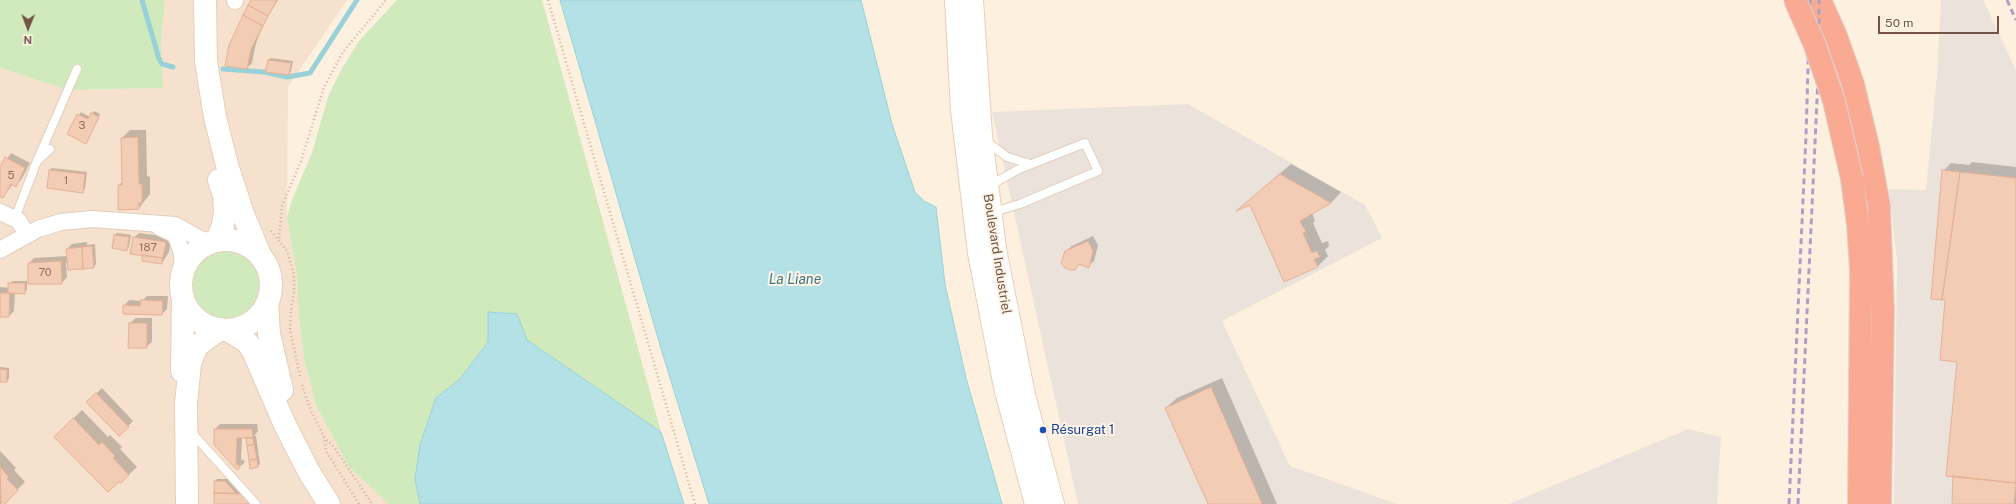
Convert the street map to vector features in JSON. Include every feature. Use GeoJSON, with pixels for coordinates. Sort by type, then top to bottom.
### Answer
{"type":"FeatureCollection","features":[{"type":"Feature","properties":{"kind":"highway"},"geometry":{"type":"LineString","coordinates":[[1795,0],[1814,43],[1842,130],[1852,179],[1858,225],[1861,276],[1859,504]]}},
{"type":"Feature","properties":{"kind":"highway"},"geometry":{"type":"LineString","coordinates":[[1820,0],[1836,36],[1865,129],[1874,175],[1878,206],[1882,282],[1880,504]]}},
{"type":"Feature","properties":{"kind":"street"},"geometry":{"type":"LineString","coordinates":[[183,272],[195,253],[214,242],[223,225],[225,206],[224,195],[208,147],[199,107],[192,48],[192,0]]}},
{"type":"Feature","properties":{"kind":"street"},"geometry":{"type":"LineString","coordinates":[[187,504],[186,404],[190,363],[193,353],[200,343],[224,330],[240,328],[251,322],[260,314],[267,304],[271,293],[271,281],[267,265],[260,255],[243,214],[227,165],[214,117],[206,61],[205,0]]}},
{"type":"Feature","properties":{"kind":"street","name":"Boulevard Industriel"},"geometry":{"type":"LineString","coordinates":[[956,0],[962,110],[981,204],[1034,434],[1053,504]]}},
{"type":"Feature","properties":{"kind":"street","name":"Boulevard Industriel"},"geometry":{"type":"LineString","coordinates":[[972,0],[981,135],[981,204],[986,292],[1005,387],[1036,504]]}},
{"type":"Feature","properties":{"kind":"street"},"geometry":{"type":"LineString","coordinates":[[0,212],[15,218],[27,234]]}},
{"type":"Feature","properties":{"kind":"street"},"geometry":{"type":"LineString","coordinates":[[0,250],[27,234],[51,224],[84,219],[175,225],[200,240],[214,242],[232,240],[242,243],[260,255]]}},
{"type":"Feature","properties":{"kind":"street"},"geometry":{"type":"LineString","coordinates":[[146,224],[174,234],[180,248],[183,272],[181,285],[183,298],[181,353],[186,404]]}},
{"type":"Feature","properties":{"kind":"street"},"geometry":{"type":"LineString","coordinates":[[183,298],[188,309],[199,320],[209,326],[224,330],[247,342],[253,351],[277,409],[329,504]]}},
{"type":"Feature","properties":{"kind":"street"},"geometry":{"type":"LineString","coordinates":[[267,304],[271,344],[296,446]]}},
{"type":"Feature","properties":{"kind":"lane"},"geometry":{"type":"LineString","coordinates":[[15,218],[25,188],[77,69]]}},
{"type":"Feature","properties":{"kind":"lane"},"geometry":{"type":"LineString","coordinates":[[981,135],[990,146],[1006,157],[1030,164]]}},
{"type":"Feature","properties":{"kind":"lane"},"geometry":{"type":"LineString","coordinates":[[1085,143],[1098,171],[1020,204],[981,204],[1010,174],[1030,164],[1085,143]]}},
{"type":"Feature","properties":{"kind":"lane"},"geometry":{"type":"LineString","coordinates":[[37,161],[50,149]]}},
{"type":"Feature","properties":{"kind":"lane"},"geometry":{"type":"LineString","coordinates":[[186,427],[256,504]]}},
{"type":"Feature","properties":{"kind":"path"},"geometry":{"type":"LineString","coordinates":[[279,239],[280,215],[283,201],[301,161],[324,87],[343,52],[386,0]]}},
{"type":"Feature","properties":{"kind":"path"},"geometry":{"type":"LineString","coordinates":[[548,0],[695,504]]}},
{"type":"Feature","properties":{"kind":"path"},"geometry":{"type":"LineString","coordinates":[[267,226],[279,239],[287,251],[294,274],[294,291],[290,321],[292,338],[302,386],[311,411],[324,437],[334,447],[372,504]]}},
{"type":"Feature","properties":{"kind":"path"},"geometry":{"type":"LineString","coordinates":[[324,437],[326,451],[331,462],[359,504]]}},
{"type":"Feature","properties":{"kind":"shaded area"},"geometry":{"type":"Polygon","coordinates":[[[165,0],[347,0],[288,87],[287,217],[297,277],[299,319],[304,359],[316,405],[349,467],[389,504],[0,504],[0,68],[68,90],[162,88],[161,42],[165,0]]]}},
{"type":"Feature","properties":{"kind":"shaded area"},"geometry":{"type":"Polygon","coordinates":[[[1941,0],[1983,0],[2016,70],[2016,504],[1894,504],[1897,260],[1889,189],[1926,190],[1937,75],[1941,0]]]}},
{"type":"Feature","properties":{"kind":"shaded area"},"geometry":{"type":"Polygon","coordinates":[[[1188,104],[1365,205],[1382,238],[1222,321],[1290,466],[1397,504],[1078,504],[992,112],[1188,104]]]}},
{"type":"Feature","properties":{"kind":"shaded area"},"geometry":{"type":"Polygon","coordinates":[[[1688,429],[1721,437],[1717,504],[1509,504],[1688,429]]]}},
{"type":"Feature","properties":{"kind":"green space"},"geometry":{"type":"Polygon","coordinates":[[[0,0],[165,0],[161,42],[163,88],[68,90],[0,68],[0,0]]]}},
{"type":"Feature","properties":{"kind":"green space"},"geometry":{"type":"Polygon","coordinates":[[[397,0],[542,0],[661,432],[527,340],[517,314],[489,312],[488,342],[460,379],[436,398],[420,445],[415,479],[420,504],[389,504],[349,467],[316,405],[304,359],[299,319],[297,277],[287,217],[293,197],[312,153],[328,97],[340,72],[359,41],[397,0]]]}},
{"type":"Feature","properties":{"kind":"green space"},"geometry":{"type":"Polygon","coordinates":[[[227,251],[240,254],[251,261],[258,272],[261,285],[258,298],[251,309],[240,316],[227,319],[214,316],[203,309],[196,298],[193,285],[196,272],[203,261],[214,254],[227,251]]]}},
{"type":"Feature","properties":{"kind":"water","name":"La Liane"},"geometry":{"type":"Polygon","coordinates":[[[560,0],[861,0],[892,124],[915,192],[924,201],[936,207],[945,284],[966,378],[1002,504],[709,504],[662,352],[560,0]]]}},
{"type":"Feature","properties":{"kind":"water"},"geometry":{"type":"Polygon","coordinates":[[[488,312],[517,314],[527,340],[661,432],[684,504],[420,504],[415,479],[420,445],[436,398],[460,379],[488,342],[488,312]]]}},
{"type":"Feature","properties":{"kind":"building"},"geometry":{"type":"Polygon","coordinates":[[[251,0],[277,0],[268,16],[248,5],[251,0]]]}},
{"type":"Feature","properties":{"kind":"building"},"geometry":{"type":"Polygon","coordinates":[[[248,5],[268,16],[263,26],[243,15],[248,5]]]}},
{"type":"Feature","properties":{"kind":"building"},"geometry":{"type":"Polygon","coordinates":[[[243,15],[263,26],[251,49],[247,69],[225,66],[229,45],[243,15]]]}},
{"type":"Feature","properties":{"kind":"building"},"geometry":{"type":"Polygon","coordinates":[[[268,60],[291,63],[289,75],[265,72],[268,60]]]}},
{"type":"Feature","properties":{"kind":"building"},"geometry":{"type":"Polygon","coordinates":[[[91,113],[99,117],[86,144],[67,134],[77,114],[88,119],[91,113]]]}},
{"type":"Feature","properties":{"kind":"building"},"geometry":{"type":"Polygon","coordinates":[[[138,137],[139,184],[142,184],[142,203],[139,203],[139,209],[118,210],[118,185],[122,185],[121,138],[138,137]]]}},
{"type":"Feature","properties":{"kind":"building"},"geometry":{"type":"Polygon","coordinates":[[[5,157],[25,168],[16,187],[11,184],[3,198],[0,197],[0,167],[5,157]]]}},
{"type":"Feature","properties":{"kind":"building"},"geometry":{"type":"Polygon","coordinates":[[[49,170],[85,174],[83,193],[47,188],[49,170]]]}},
{"type":"Feature","properties":{"kind":"building"},"geometry":{"type":"Polygon","coordinates":[[[1942,170],[1960,172],[1942,300],[1931,299],[1942,170]]]}},
{"type":"Feature","properties":{"kind":"building"},"geometry":{"type":"Polygon","coordinates":[[[1960,172],[2016,178],[2016,483],[1946,476],[1957,362],[1940,360],[1945,300],[1942,300],[1960,172]]]}},
{"type":"Feature","properties":{"kind":"building"},"geometry":{"type":"Polygon","coordinates":[[[1280,174],[1331,203],[1300,221],[1306,232],[1303,233],[1312,253],[1317,251],[1320,257],[1314,259],[1318,267],[1284,282],[1250,205],[1236,211],[1280,174]]]}},
{"type":"Feature","properties":{"kind":"building"},"geometry":{"type":"Polygon","coordinates":[[[114,235],[129,237],[127,251],[112,248],[114,235]]]}},
{"type":"Feature","properties":{"kind":"building"},"geometry":{"type":"Polygon","coordinates":[[[133,237],[166,242],[163,258],[130,254],[133,237]]]}},
{"type":"Feature","properties":{"kind":"building"},"geometry":{"type":"Polygon","coordinates":[[[1088,241],[1093,251],[1089,268],[1079,264],[1075,270],[1069,270],[1064,267],[1061,263],[1065,251],[1088,241]]]}},
{"type":"Feature","properties":{"kind":"building"},"geometry":{"type":"Polygon","coordinates":[[[92,246],[94,268],[83,269],[82,247],[92,246]]]}},
{"type":"Feature","properties":{"kind":"building"},"geometry":{"type":"Polygon","coordinates":[[[82,247],[83,269],[68,270],[66,249],[82,247]]]}},
{"type":"Feature","properties":{"kind":"building"},"geometry":{"type":"Polygon","coordinates":[[[142,255],[163,258],[162,264],[142,261],[142,255]]]}},
{"type":"Feature","properties":{"kind":"building"},"geometry":{"type":"Polygon","coordinates":[[[61,261],[62,284],[28,284],[28,263],[61,261]]]}},
{"type":"Feature","properties":{"kind":"building"},"geometry":{"type":"Polygon","coordinates":[[[8,283],[25,283],[25,294],[8,293],[8,283]]]}},
{"type":"Feature","properties":{"kind":"building"},"geometry":{"type":"Polygon","coordinates":[[[0,293],[10,293],[9,317],[0,317],[0,293]]]}},
{"type":"Feature","properties":{"kind":"building"},"geometry":{"type":"Polygon","coordinates":[[[141,300],[163,301],[162,315],[123,314],[123,305],[140,306],[141,300]]]}},
{"type":"Feature","properties":{"kind":"building"},"geometry":{"type":"Polygon","coordinates":[[[129,323],[147,323],[147,348],[128,348],[129,323]]]}},
{"type":"Feature","properties":{"kind":"building"},"geometry":{"type":"Polygon","coordinates":[[[0,369],[7,370],[7,382],[0,382],[0,369]]]}},
{"type":"Feature","properties":{"kind":"building"},"geometry":{"type":"Polygon","coordinates":[[[1211,387],[1262,504],[1208,504],[1165,408],[1211,387]]]}},
{"type":"Feature","properties":{"kind":"building"},"geometry":{"type":"Polygon","coordinates":[[[96,393],[129,427],[119,436],[86,402],[96,393]]]}},
{"type":"Feature","properties":{"kind":"building"},"geometry":{"type":"Polygon","coordinates":[[[73,418],[99,445],[102,442],[115,456],[113,458],[129,475],[108,492],[54,437],[73,418]]]}},
{"type":"Feature","properties":{"kind":"building"},"geometry":{"type":"Polygon","coordinates":[[[214,429],[252,429],[253,438],[237,438],[236,465],[238,464],[240,468],[237,470],[214,445],[214,429]]]}},
{"type":"Feature","properties":{"kind":"building"},"geometry":{"type":"Polygon","coordinates":[[[246,438],[253,438],[254,444],[247,446],[246,438]]]}},
{"type":"Feature","properties":{"kind":"building"},"geometry":{"type":"Polygon","coordinates":[[[254,444],[257,459],[249,460],[247,446],[254,444]]]}},
{"type":"Feature","properties":{"kind":"building"},"geometry":{"type":"Polygon","coordinates":[[[257,459],[258,467],[250,469],[249,460],[257,459]]]}},
{"type":"Feature","properties":{"kind":"building"},"geometry":{"type":"Polygon","coordinates":[[[0,467],[9,477],[7,479],[18,490],[5,504],[3,502],[1,504],[0,467]]]}},
{"type":"Feature","properties":{"kind":"building"},"geometry":{"type":"Polygon","coordinates":[[[1953,476],[2016,483],[2014,504],[1952,504],[1953,476]]]}},
{"type":"Feature","properties":{"kind":"building"},"geometry":{"type":"Polygon","coordinates":[[[214,481],[225,481],[236,493],[214,493],[214,481]]]}},
{"type":"Feature","properties":{"kind":"building"},"geometry":{"type":"Polygon","coordinates":[[[214,493],[241,494],[250,504],[214,504],[214,493]]]}},
{"type":"Feature","properties":{"kind":"waterway"},"geometry":{"type":"LineString","coordinates":[[142,0],[159,59],[162,64],[173,67]]}},
{"type":"Feature","properties":{"kind":"waterway"},"geometry":{"type":"LineString","coordinates":[[223,69],[264,72],[287,77],[310,73],[357,0]]}},
{"type":"Feature","properties":{"kind":"railway"},"geometry":{"type":"LineString","coordinates":[[1789,504],[1806,136],[1810,0]]}},
{"type":"Feature","properties":{"kind":"railway"},"geometry":{"type":"LineString","coordinates":[[1798,504],[1819,58],[1819,0]]}},
{"type":"Feature","properties":{"kind":"railway"},"geometry":{"type":"LineString","coordinates":[[2007,0],[2016,20]]}},
{"type":"Feature","properties":{"kind":"place","name":"Résurgat 1"},"geometry":{"type":"Point","coordinates":[1043,430]}}]}
